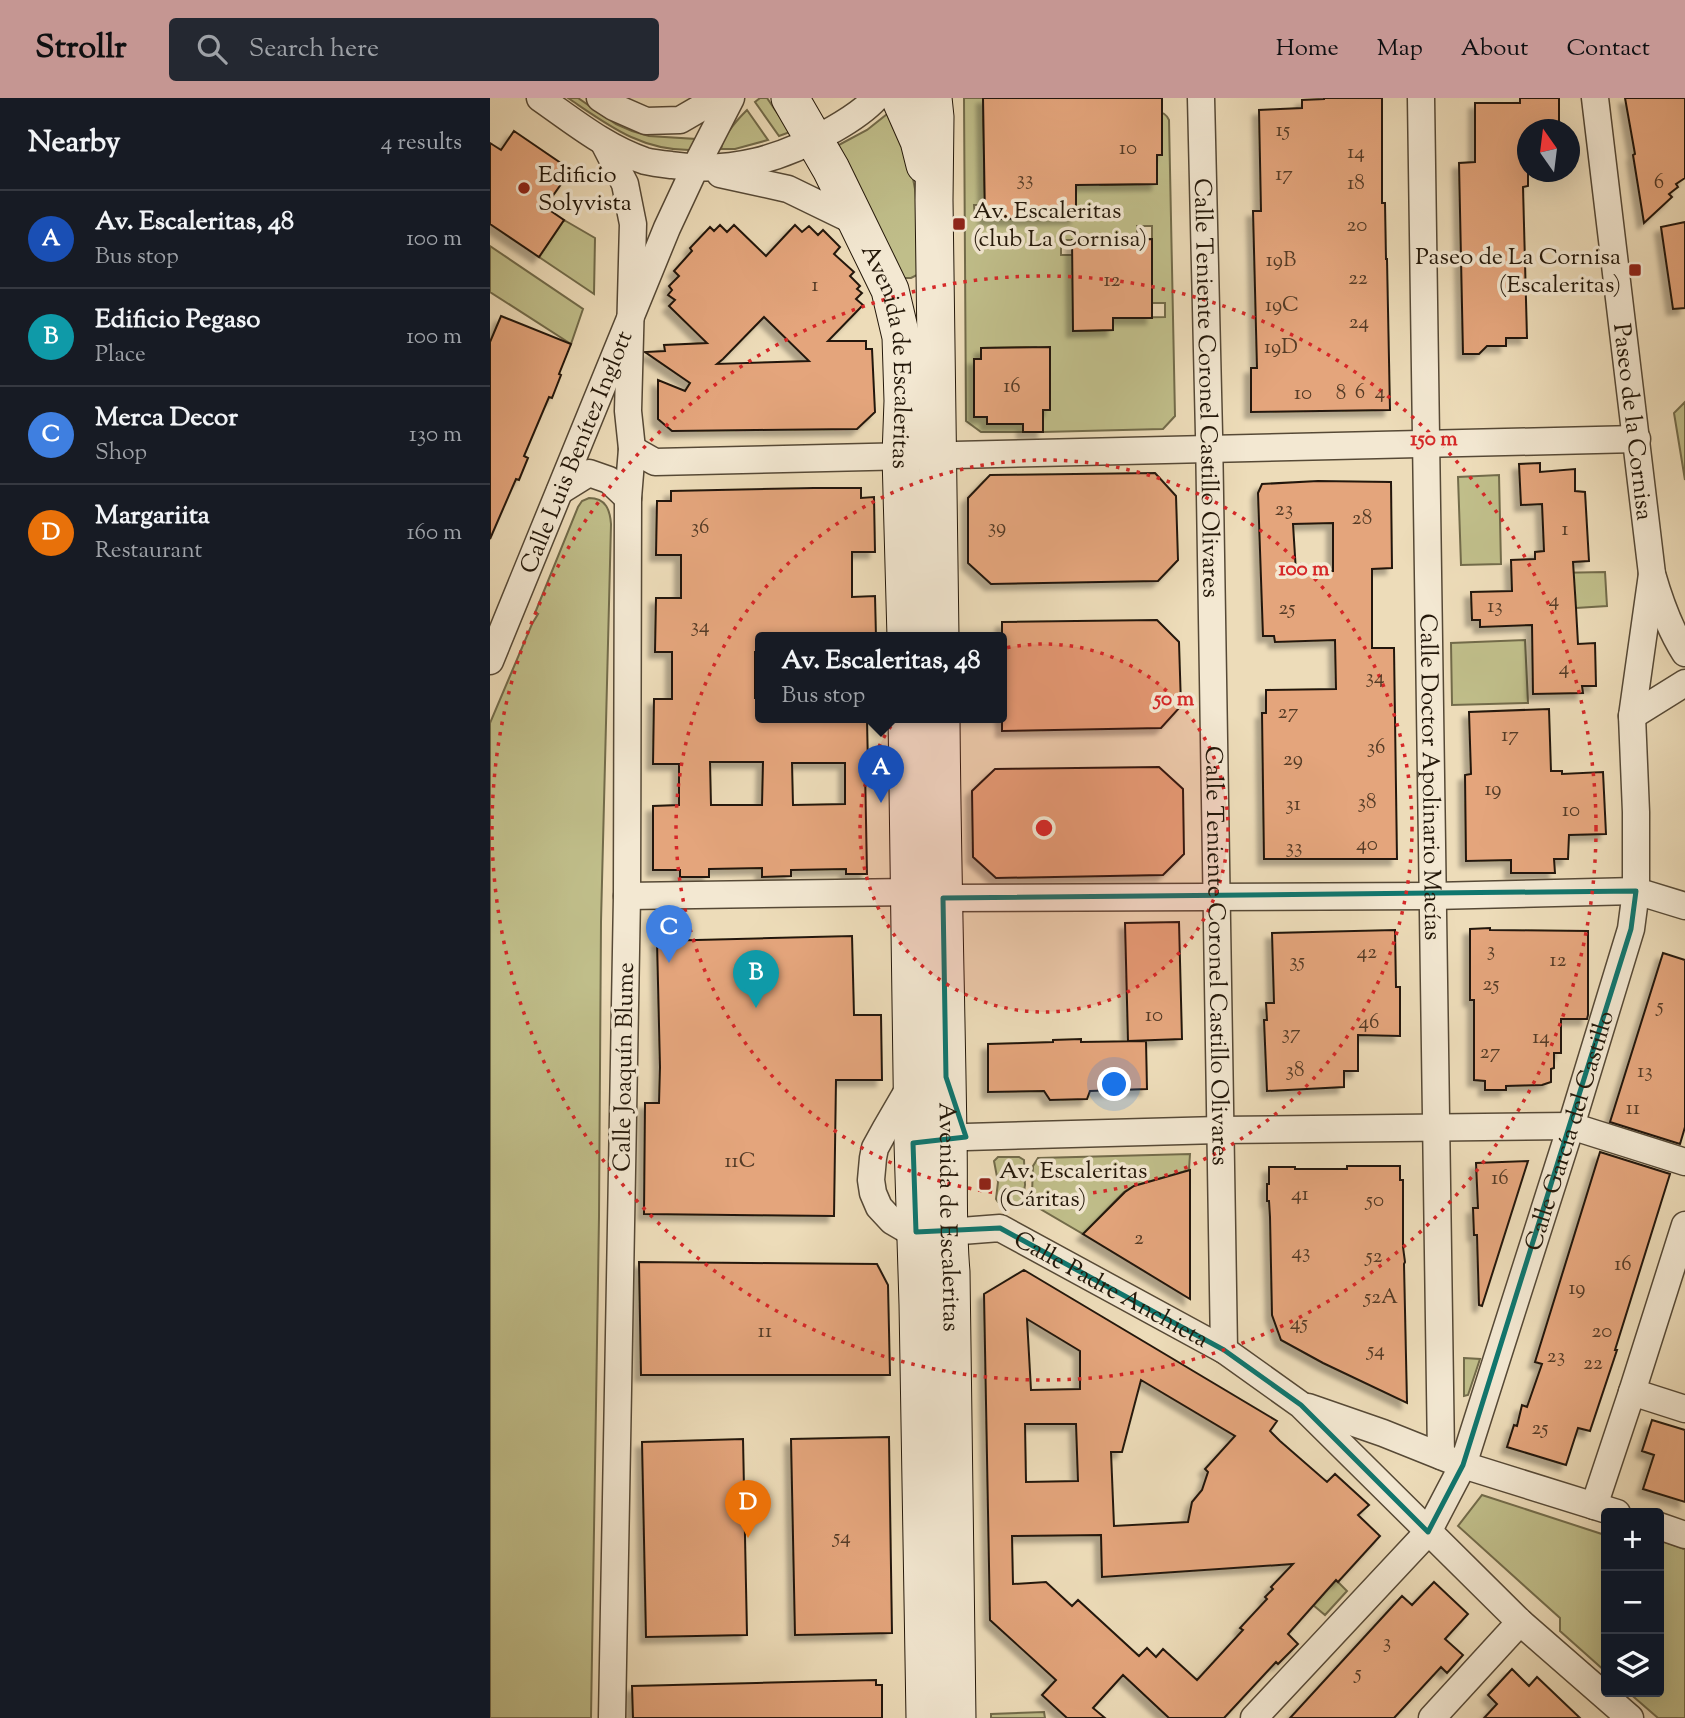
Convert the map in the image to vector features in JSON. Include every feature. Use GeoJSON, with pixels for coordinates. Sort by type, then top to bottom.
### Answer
{"type":"FeatureCollection","features":[{"type":"Feature","properties":{"kind":"street"},"geometry":{"type":"LineString","coordinates":[[540,98],[604,143],[646,161],[695,168],[788,189],[858,223]]}},
{"type":"Feature","properties":{"kind":"street"},"geometry":{"type":"LineString","coordinates":[[600,98],[646,121],[680,120],[718,98]]}},
{"type":"Feature","properties":{"kind":"street"},"geometry":{"type":"LineString","coordinates":[[629,320],[667,228],[731,98]]}},
{"type":"Feature","properties":{"kind":"street","name":"Avenida de Escaleritas"},"geometry":{"type":"LineString","coordinates":[[790,98],[816,140],[890,290],[901,337],[903,401],[919,456],[939,632]]}},
{"type":"Feature","properties":{"kind":"street"},"geometry":{"type":"LineString","coordinates":[[695,168],[737,166],[771,158],[816,140],[845,123],[876,98]]}},
{"type":"Feature","properties":{"kind":"street","name":"Avenida de Escaleritas"},"geometry":{"type":"LineString","coordinates":[[900,98],[919,141],[934,200]]}},
{"type":"Feature","properties":{"kind":"street","name":"Avenida de Escaleritas"},"geometry":{"type":"LineString","coordinates":[[906,632],[934,200],[933,98]]}},
{"type":"Feature","properties":{"kind":"street","name":"Calle Teniente Coronel Castillo Olivares"},"geometry":{"type":"LineString","coordinates":[[1201,98],[1224,1349]]}},
{"type":"Feature","properties":{"kind":"street","name":"Calle Doctor Apolinario Macías"},"geometry":{"type":"LineString","coordinates":[[1421,98],[1437,1126],[1452,1461]]}},
{"type":"Feature","properties":{"kind":"street","name":"Paseo de la Cornisa"},"geometry":{"type":"LineString","coordinates":[[1595,98],[1653,574],[1674,636],[1685,653]]}},
{"type":"Feature","properties":{"kind":"street"},"geometry":{"type":"LineString","coordinates":[[604,143],[625,184],[633,224],[628,411],[632,449],[655,462],[1637,439]]}},
{"type":"Feature","properties":{"kind":"street","name":"Calle Luis Benítez Inglott"},"geometry":{"type":"LineString","coordinates":[[490,661],[629,320]]}},
{"type":"Feature","properties":{"kind":"street","name":"Calle Joaquín Blume"},"geometry":{"type":"LineString","coordinates":[[611,1718],[627,896],[628,498],[632,449]]}},
{"type":"Feature","properties":{"kind":"street"},"geometry":{"type":"LineString","coordinates":[[560,491],[589,473],[609,480],[628,498]]}},
{"type":"Feature","properties":{"kind":"street","name":"Calle García del Castillo"},"geometry":{"type":"LineString","coordinates":[[1254,1718],[1428,1532],[1571,1126],[1631,929],[1636,891],[1632,716],[1653,574]]}},
{"type":"Feature","properties":{"kind":"street"},"geometry":{"type":"LineString","coordinates":[[1632,716],[1685,682]]}},
{"type":"Feature","properties":{"kind":"street","name":"Avenida de Escaleritas"},"geometry":{"type":"LineString","coordinates":[[908,723],[927,895]]}},
{"type":"Feature","properties":{"kind":"street","name":"Avenida de Escaleritas"},"geometry":{"type":"LineString","coordinates":[[925,1718],[932,1232],[943,1140],[929,1080],[927,895],[941,723]]}},
{"type":"Feature","properties":{"kind":"street"},"geometry":{"type":"LineString","coordinates":[[627,896],[1433,896],[1636,891],[1685,906]]}},
{"type":"Feature","properties":{"kind":"street"},"geometry":{"type":"LineString","coordinates":[[929,1080],[875,1148],[871,1180],[879,1207],[892,1221],[904,1228],[932,1232]]}},
{"type":"Feature","properties":{"kind":"street"},"geometry":{"type":"LineString","coordinates":[[875,1148],[943,1140],[1219,1130],[1571,1126],[1685,1162]]}},
{"type":"Feature","properties":{"kind":"street"},"geometry":{"type":"LineString","coordinates":[[1606,1508],[1632,1392],[1676,1286],[1685,1225]]}},
{"type":"Feature","properties":{"kind":"street","name":"Calle Padre Anchieta"},"geometry":{"type":"LineString","coordinates":[[951,1272],[963,1245],[1000,1228]]}},
{"type":"Feature","properties":{"kind":"street","name":"Calle Padre Anchieta"},"geometry":{"type":"LineString","coordinates":[[932,1232],[1000,1228],[1224,1349],[1301,1405]]}},
{"type":"Feature","properties":{"kind":"street","name":"Avenida de Escaleritas"},"geometry":{"type":"LineString","coordinates":[[932,1232],[951,1272],[957,1718]]}},
{"type":"Feature","properties":{"kind":"street"},"geometry":{"type":"LineString","coordinates":[[1632,1392],[1685,1409]]}},
{"type":"Feature","properties":{"kind":"street"},"geometry":{"type":"LineString","coordinates":[[1301,1405],[1383,1433],[1452,1461],[1601,1508]]}},
{"type":"Feature","properties":{"kind":"street"},"geometry":{"type":"LineString","coordinates":[[1301,1405],[1520,1622],[1620,1715]]}},
{"type":"Feature","properties":{"kind":"street"},"geometry":{"type":"LineString","coordinates":[[1664,1529],[1685,1535]]}},
{"type":"Feature","properties":{"kind":"street"},"geometry":{"type":"LineString","coordinates":[[1432,1718],[1520,1622]]}},
{"type":"Feature","properties":{"kind":"highlighted area"},"geometry":{"type":"Polygon","coordinates":[[[1636,891],[1631,929],[1463,1465],[1428,1532],[1301,1405],[1224,1350],[1000,1228],[916,1232],[913,1143],[966,1137],[946,1077],[943,898],[1636,891]]]}},
{"type":"Feature","properties":{"kind":"shaded area"},"geometry":{"type":"Polygon","coordinates":[[[568,98],[578,98],[616,124],[632,131],[649,136],[696,139],[692,150],[657,146],[641,141],[611,127],[568,98]]]}},
{"type":"Feature","properties":{"kind":"shaded area"},"geometry":{"type":"Polygon","coordinates":[[[760,98],[767,98],[790,132],[779,136],[755,102],[760,98]]]}},
{"type":"Feature","properties":{"kind":"shaded area"},"geometry":{"type":"Polygon","coordinates":[[[964,98],[983,98],[985,205],[974,205],[975,219],[1076,218],[1076,204],[1065,153],[1100,185],[1157,184],[1157,155],[1162,155],[1162,127],[1156,112],[1161,112],[1169,120],[1175,416],[1163,429],[1043,432],[1043,410],[1050,410],[1050,355],[1036,347],[982,348],[981,359],[974,360],[975,417],[987,417],[987,424],[1023,424],[1023,432],[981,432],[966,421],[964,98]],[[1137,226],[1137,240],[1061,240],[1061,255],[1073,255],[1073,331],[1113,330],[1113,318],[1165,317],[1165,303],[1152,303],[1152,226],[1137,226]]]}},
{"type":"Feature","properties":{"kind":"shaded area"},"geometry":{"type":"Polygon","coordinates":[[[747,110],[768,140],[735,149],[721,149],[727,133],[747,110]]]}},
{"type":"Feature","properties":{"kind":"shaded area"},"geometry":{"type":"Polygon","coordinates":[[[891,111],[910,163],[915,189],[922,265],[917,275],[911,278],[904,278],[835,147],[867,130],[891,111]]]}},
{"type":"Feature","properties":{"kind":"shaded area"},"geometry":{"type":"Polygon","coordinates":[[[564,220],[595,238],[594,294],[539,257],[564,220]]]}},
{"type":"Feature","properties":{"kind":"shaded area"},"geometry":{"type":"Polygon","coordinates":[[[490,246],[583,309],[571,344],[490,292],[490,246]]]}},
{"type":"Feature","properties":{"kind":"shaded area"},"geometry":{"type":"Polygon","coordinates":[[[1685,402],[1685,480],[1674,413],[1685,402]]]}},
{"type":"Feature","properties":{"kind":"shaded area"},"geometry":{"type":"Polygon","coordinates":[[[1499,475],[1501,564],[1461,565],[1458,477],[1499,475]]]}},
{"type":"Feature","properties":{"kind":"shaded area"},"geometry":{"type":"Polygon","coordinates":[[[589,498],[599,500],[606,506],[611,524],[601,922],[591,1718],[490,1718],[490,723],[538,614],[535,613],[578,507],[582,501],[589,498]]]}},
{"type":"Feature","properties":{"kind":"shaded area"},"geometry":{"type":"Polygon","coordinates":[[[1605,572],[1607,606],[1576,608],[1554,573],[1605,572]]]}},
{"type":"Feature","properties":{"kind":"shaded area"},"geometry":{"type":"Polygon","coordinates":[[[1525,640],[1528,703],[1452,705],[1451,643],[1525,640]]]}},
{"type":"Feature","properties":{"kind":"shaded area"},"geometry":{"type":"Polygon","coordinates":[[[1190,1154],[1189,1170],[1134,1186],[1124,1192],[1083,1234],[1037,1207],[1032,1194],[1033,1166],[1038,1158],[1190,1154]]]}},
{"type":"Feature","properties":{"kind":"shaded area"},"geometry":{"type":"Polygon","coordinates":[[[998,1157],[1019,1157],[1024,1160],[1025,1185],[1022,1205],[998,1202],[996,1199],[998,1182],[994,1161],[998,1157]]]}},
{"type":"Feature","properties":{"kind":"shaded area"},"geometry":{"type":"Polygon","coordinates":[[[1464,1358],[1480,1359],[1468,1395],[1464,1396],[1464,1358]]]}},
{"type":"Feature","properties":{"kind":"shaded area"},"geometry":{"type":"Polygon","coordinates":[[[1482,1495],[1601,1534],[1601,1668],[1560,1631],[1560,1618],[1458,1526],[1482,1495]]]}},
{"type":"Feature","properties":{"kind":"shaded area"},"geometry":{"type":"Polygon","coordinates":[[[1664,1542],[1685,1549],[1685,1718],[1658,1718],[1634,1697],[1664,1697],[1664,1542]]]}},
{"type":"Feature","properties":{"kind":"shaded area"},"geometry":{"type":"Polygon","coordinates":[[[1336,1580],[1347,1591],[1325,1615],[1313,1605],[1336,1580]]]}},
{"type":"Feature","properties":{"kind":"shaded area"},"geometry":{"type":"Polygon","coordinates":[[[1044,1712],[1045,1718],[991,1718],[991,1714],[1044,1712]]]}},
{"type":"Feature","properties":{"kind":"building"},"geometry":{"type":"Polygon","coordinates":[[[983,98],[1162,98],[1162,155],[1157,155],[1157,184],[1076,185],[1076,218],[985,219],[983,98]]]}},
{"type":"Feature","properties":{"kind":"building"},"geometry":{"type":"Polygon","coordinates":[[[1382,98],[1382,203],[1385,203],[1390,410],[1251,412],[1251,368],[1257,368],[1253,211],[1261,211],[1259,110],[1302,108],[1302,100],[1382,98]]]}},
{"type":"Feature","properties":{"kind":"building"},"geometry":{"type":"Polygon","coordinates":[[[1520,98],[1559,98],[1559,119],[1517,119],[1517,182],[1528,182],[1528,186],[1523,187],[1527,338],[1506,338],[1506,346],[1487,346],[1479,354],[1463,354],[1459,163],[1475,162],[1475,103],[1520,103],[1520,98]]]}},
{"type":"Feature","properties":{"kind":"building"},"geometry":{"type":"Polygon","coordinates":[[[1625,98],[1685,98],[1685,178],[1676,184],[1678,187],[1669,194],[1672,197],[1644,223],[1633,155],[1635,154],[1625,98]]]}},
{"type":"Feature","properties":{"kind":"building","name":"Edificio Solyvista"},"geometry":{"type":"Polygon","coordinates":[[[514,131],[571,170],[545,207],[564,220],[539,257],[490,224],[490,143],[501,150],[514,131]]]}},
{"type":"Feature","properties":{"kind":"building"},"geometry":{"type":"Polygon","coordinates":[[[1685,222],[1685,308],[1673,309],[1661,227],[1685,222]]]}},
{"type":"Feature","properties":{"kind":"building"},"geometry":{"type":"Polygon","coordinates":[[[720,225],[727,232],[734,225],[766,256],[795,225],[802,232],[809,226],[818,235],[823,230],[840,247],[834,254],[854,272],[850,276],[860,286],[857,289],[862,293],[856,299],[863,305],[828,341],[866,341],[866,349],[872,349],[875,412],[857,429],[672,431],[658,419],[658,380],[685,391],[690,383],[645,352],[665,351],[664,345],[707,343],[669,306],[675,300],[668,295],[672,290],[669,286],[679,276],[674,271],[692,251],[690,248],[710,227],[714,231],[720,225]],[[764,317],[717,364],[809,361],[764,317]]]}},
{"type":"Feature","properties":{"kind":"building"},"geometry":{"type":"Polygon","coordinates":[[[1152,239],[1152,318],[1113,318],[1113,330],[1073,331],[1072,240],[1152,239]]]}},
{"type":"Feature","properties":{"kind":"building"},"geometry":{"type":"Polygon","coordinates":[[[501,316],[571,344],[552,398],[549,397],[524,456],[528,458],[519,480],[516,479],[490,539],[490,342],[501,316]]]}},
{"type":"Feature","properties":{"kind":"building"},"geometry":{"type":"Polygon","coordinates":[[[1050,347],[1050,410],[1043,410],[1043,432],[1023,432],[1023,424],[987,424],[987,417],[974,417],[974,359],[981,359],[981,348],[1050,347]]]}},
{"type":"Feature","properties":{"kind":"building"},"geometry":{"type":"Polygon","coordinates":[[[1540,463],[1540,472],[1575,469],[1575,491],[1585,492],[1589,561],[1573,562],[1578,644],[1595,643],[1596,686],[1582,686],[1583,693],[1533,694],[1532,625],[1480,627],[1480,620],[1472,620],[1471,592],[1512,591],[1511,560],[1535,559],[1535,552],[1544,551],[1542,504],[1521,505],[1519,464],[1540,463]]]}},
{"type":"Feature","properties":{"kind":"building"},"geometry":{"type":"Polygon","coordinates":[[[1155,473],[1176,496],[1178,560],[1158,581],[991,584],[968,563],[968,498],[990,475],[1155,473]]]}},
{"type":"Feature","properties":{"kind":"building"},"geometry":{"type":"Polygon","coordinates":[[[1318,481],[1391,482],[1392,568],[1372,569],[1372,648],[1394,648],[1397,859],[1264,859],[1262,713],[1266,713],[1266,690],[1336,689],[1335,640],[1275,642],[1274,636],[1263,636],[1258,493],[1262,484],[1318,481]],[[1333,523],[1293,524],[1296,572],[1333,571],[1333,523]]]}},
{"type":"Feature","properties":{"kind":"building"},"geometry":{"type":"Polygon","coordinates":[[[814,488],[861,488],[861,498],[874,497],[875,552],[852,552],[852,597],[875,596],[876,632],[755,632],[755,723],[867,723],[867,874],[846,874],[846,869],[791,870],[791,876],[762,877],[762,868],[709,869],[709,877],[680,877],[680,870],[653,870],[653,806],[679,805],[679,764],[653,764],[654,699],[672,699],[672,652],[655,652],[656,598],[681,598],[681,555],[656,555],[657,501],[671,501],[671,491],[814,488]],[[710,762],[711,805],[762,805],[763,762],[710,762]],[[792,763],[793,805],[845,804],[845,763],[792,763]]]}},
{"type":"Feature","properties":{"kind":"building"},"geometry":{"type":"Polygon","coordinates":[[[1157,620],[1179,642],[1181,706],[1161,728],[1002,731],[1002,723],[1007,723],[1007,632],[1002,632],[1002,622],[1157,620]]]}},
{"type":"Feature","properties":{"kind":"building"},"geometry":{"type":"Polygon","coordinates":[[[1549,709],[1551,771],[1562,771],[1562,774],[1603,772],[1606,834],[1569,835],[1568,859],[1554,859],[1555,873],[1511,873],[1511,860],[1466,861],[1465,775],[1471,774],[1469,712],[1549,709]]]}},
{"type":"Feature","properties":{"kind":"building"},"geometry":{"type":"Polygon","coordinates":[[[1159,767],[1183,789],[1184,854],[1163,875],[996,878],[973,857],[972,791],[995,769],[1159,767]]]}},
{"type":"Feature","properties":{"kind":"building"},"geometry":{"type":"Polygon","coordinates":[[[1179,922],[1182,1039],[1128,1041],[1125,923],[1179,922]]]}},
{"type":"Feature","properties":{"kind":"building"},"geometry":{"type":"Polygon","coordinates":[[[1470,929],[1588,931],[1588,1015],[1587,1019],[1561,1019],[1561,1053],[1554,1053],[1551,1082],[1542,1085],[1506,1086],[1506,1090],[1485,1090],[1485,1081],[1474,1080],[1474,1000],[1470,1000],[1470,929]]]}},
{"type":"Feature","properties":{"kind":"building"},"geometry":{"type":"Polygon","coordinates":[[[1395,930],[1396,987],[1400,987],[1400,1036],[1358,1035],[1358,1071],[1344,1071],[1344,1087],[1267,1091],[1264,1020],[1267,1020],[1266,1003],[1274,1003],[1272,933],[1395,930]]]}},
{"type":"Feature","properties":{"kind":"building"},"geometry":{"type":"Polygon","coordinates":[[[852,936],[854,1015],[881,1015],[882,1080],[836,1080],[834,1216],[644,1214],[645,1103],[659,1103],[657,941],[852,936]]]}},
{"type":"Feature","properties":{"kind":"building"},"geometry":{"type":"Polygon","coordinates":[[[1663,953],[1685,960],[1685,1127],[1680,1144],[1610,1122],[1663,953]]]}},
{"type":"Feature","properties":{"kind":"building"},"geometry":{"type":"Polygon","coordinates":[[[1081,1039],[1081,1042],[1146,1041],[1147,1089],[1090,1091],[1087,1099],[1050,1100],[1044,1091],[988,1092],[988,1044],[1081,1039]]]}},
{"type":"Feature","properties":{"kind":"building"},"geometry":{"type":"Polygon","coordinates":[[[1600,1152],[1670,1174],[1590,1431],[1578,1428],[1566,1465],[1507,1447],[1514,1425],[1517,1426],[1522,1405],[1527,1407],[1542,1364],[1535,1362],[1600,1152]]]}},
{"type":"Feature","properties":{"kind":"building"},"geometry":{"type":"Polygon","coordinates":[[[1528,1161],[1482,1306],[1479,1305],[1477,1235],[1474,1235],[1473,1208],[1478,1208],[1476,1163],[1528,1161]]]}},
{"type":"Feature","properties":{"kind":"building"},"geometry":{"type":"Polygon","coordinates":[[[1347,1166],[1400,1166],[1400,1180],[1403,1180],[1407,1403],[1281,1340],[1272,1315],[1270,1217],[1267,1201],[1269,1167],[1347,1169],[1347,1166]]]}},
{"type":"Feature","properties":{"kind":"building"},"geometry":{"type":"Polygon","coordinates":[[[1190,1170],[1190,1299],[1083,1234],[1134,1186],[1190,1170]]]}},
{"type":"Feature","properties":{"kind":"building"},"geometry":{"type":"Polygon","coordinates":[[[639,1262],[877,1264],[888,1285],[890,1375],[641,1375],[639,1262]]]}},
{"type":"Feature","properties":{"kind":"building"},"geometry":{"type":"Polygon","coordinates":[[[1024,1270],[1277,1421],[1270,1431],[1280,1441],[1327,1482],[1335,1474],[1369,1505],[1358,1515],[1380,1536],[1288,1634],[1298,1644],[1278,1664],[1276,1662],[1224,1718],[1169,1718],[1123,1675],[1093,1708],[1105,1718],[1067,1718],[1042,1695],[1056,1680],[990,1620],[984,1294],[1024,1270]],[[1027,1319],[1031,1390],[1080,1389],[1080,1351],[1027,1319]],[[1141,1380],[1122,1452],[1111,1452],[1114,1526],[1188,1522],[1192,1502],[1202,1490],[1208,1472],[1205,1469],[1235,1436],[1141,1380]],[[1025,1424],[1026,1482],[1078,1481],[1076,1424],[1025,1424]],[[1101,1535],[1012,1536],[1013,1584],[1046,1582],[1072,1606],[1078,1600],[1139,1656],[1147,1648],[1156,1657],[1163,1649],[1197,1680],[1243,1630],[1240,1628],[1267,1599],[1265,1597],[1273,1589],[1271,1587],[1293,1564],[1102,1577],[1101,1535]]]}},
{"type":"Feature","properties":{"kind":"building"},"geometry":{"type":"Polygon","coordinates":[[[1652,1420],[1685,1430],[1685,1502],[1643,1489],[1654,1455],[1642,1451],[1652,1420]]]}},
{"type":"Feature","properties":{"kind":"building"},"geometry":{"type":"Polygon","coordinates":[[[889,1437],[892,1633],[795,1635],[791,1439],[889,1437]]]}},
{"type":"Feature","properties":{"kind":"building"},"geometry":{"type":"Polygon","coordinates":[[[743,1439],[747,1635],[646,1637],[642,1442],[743,1439]]]}},
{"type":"Feature","properties":{"kind":"building"},"geometry":{"type":"Polygon","coordinates":[[[1434,1582],[1468,1614],[1445,1639],[1463,1655],[1447,1673],[1441,1667],[1394,1718],[1290,1718],[1402,1596],[1412,1605],[1434,1582]]]}},
{"type":"Feature","properties":{"kind":"building"},"geometry":{"type":"Polygon","coordinates":[[[1512,1669],[1529,1686],[1537,1677],[1580,1718],[1484,1718],[1497,1704],[1488,1695],[1512,1669]]]}},
{"type":"Feature","properties":{"kind":"building"},"geometry":{"type":"Polygon","coordinates":[[[876,1680],[876,1685],[882,1685],[882,1718],[633,1718],[632,1686],[876,1680]]]}},
{"type":"Feature","properties":{"kind":"place","name":"Edificio Solyvista"},"geometry":{"type":"Point","coordinates":[524,188]}},
{"type":"Feature","properties":{"kind":"place","name":"Av. Escaleritas (club La Cornisa)"},"geometry":{"type":"Point","coordinates":[959,224]}},
{"type":"Feature","properties":{"kind":"place","name":"Paseo de La Cornisa (Escaleritas)"},"geometry":{"type":"Point","coordinates":[1635,270]}},
{"type":"Feature","properties":{"kind":"place","name":"Av. Escaleritas, 48"},"geometry":{"type":"Point","coordinates":[881,803]}},
{"type":"Feature","properties":{"kind":"place","name":"Merca Decor"},"geometry":{"type":"Point","coordinates":[669,963]}},
{"type":"Feature","properties":{"kind":"place","name":"Edificio Pegaso"},"geometry":{"type":"Point","coordinates":[756,1008]}},
{"type":"Feature","properties":{"kind":"place","name":"Av. Escaleritas (Cáritas)"},"geometry":{"type":"Point","coordinates":[985,1184]}},
{"type":"Feature","properties":{"kind":"place","name":"Margariita"},"geometry":{"type":"Point","coordinates":[748,1538]}}]}
